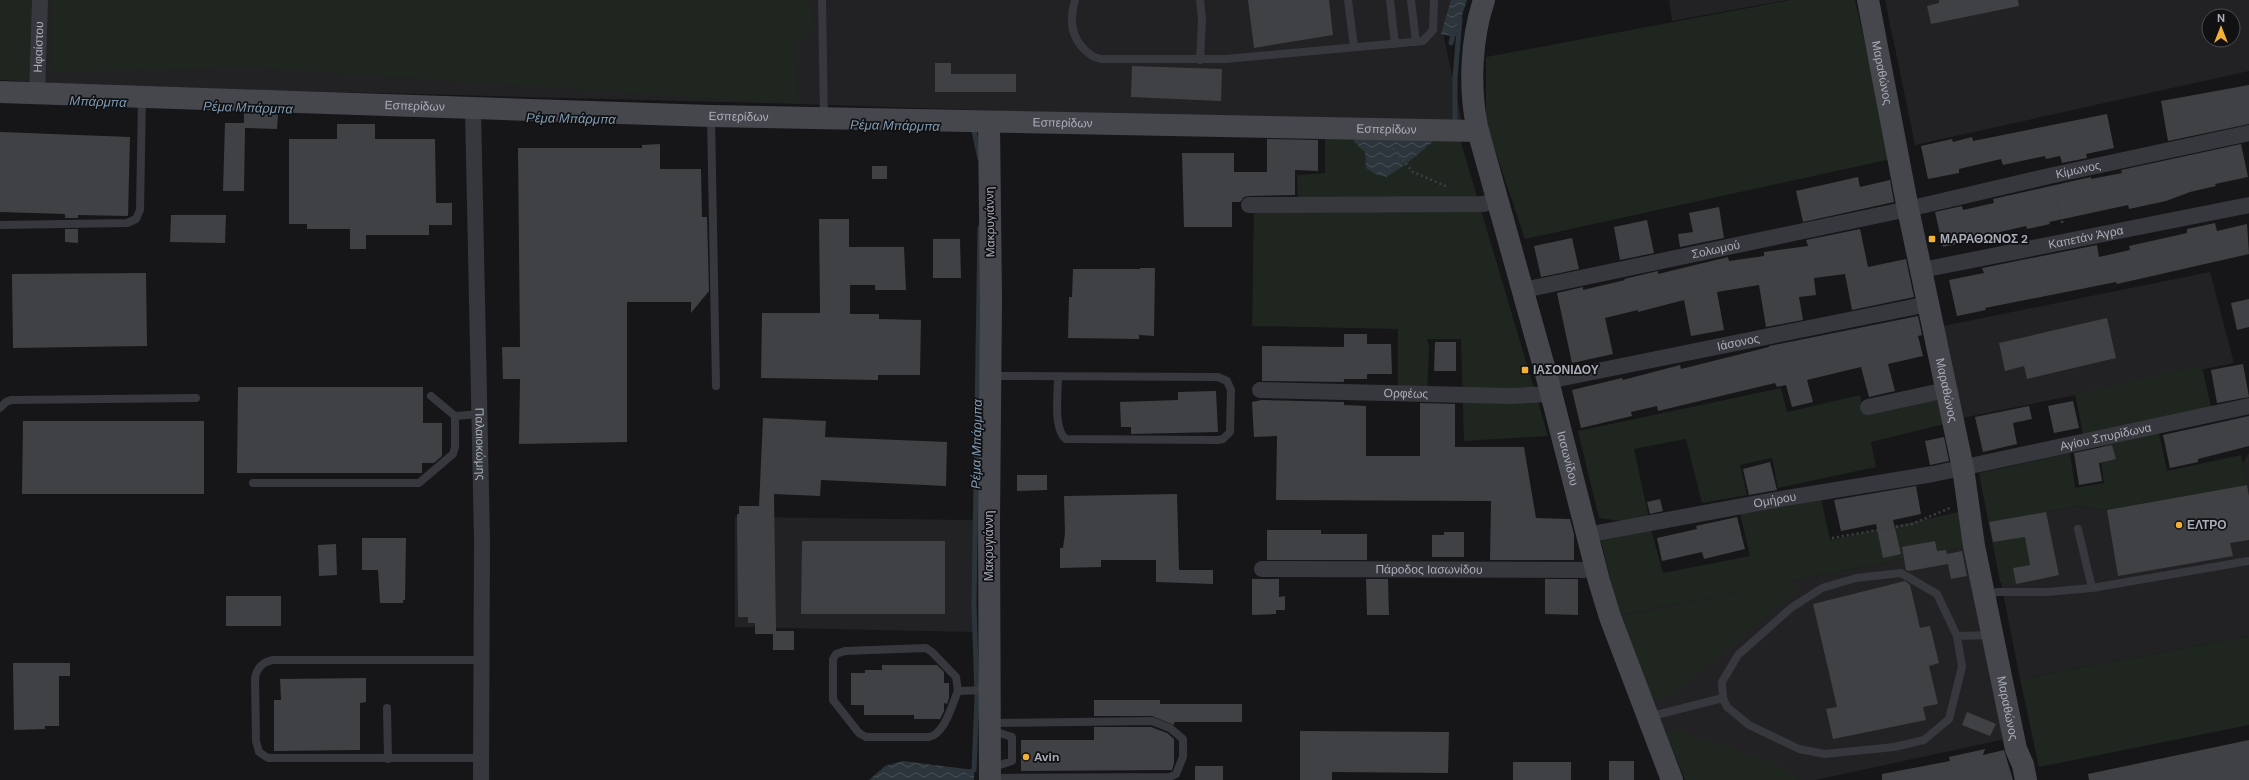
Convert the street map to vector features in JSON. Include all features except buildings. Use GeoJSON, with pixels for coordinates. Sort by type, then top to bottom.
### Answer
{"type":"FeatureCollection","features":[{"type":"Feature","properties":{"kind":"street","name":"Ηφαίστου"},"geometry":{"type":"LineString","coordinates":[[37,94],[40,0]]}},
{"type":"Feature","properties":{"kind":"street","name":"Ιασωνίδου"},"geometry":{"type":"LineString","coordinates":[[1484,0],[1473,48],[1474,106],[1478,132],[1524,290],[1550,387],[1586,535],[1610,618],[1672,780]]}},
{"type":"Feature","properties":{"kind":"street","name":"Μαραθώνος"},"geometry":{"type":"LineString","coordinates":[[1868,0],[1908,210],[1963,468],[1974,546],[2016,749],[2023,765],[2026,780]]}},
{"type":"Feature","properties":{"kind":"street","name":"Εσπερίδων"},"geometry":{"type":"LineString","coordinates":[[0,92],[142,98],[711,116],[1478,132]]}},
{"type":"Feature","properties":{"kind":"street","name":"Παλαιοκώμης"},"geometry":{"type":"LineString","coordinates":[[473,108],[480,414],[482,660],[481,780]]}},
{"type":"Feature","properties":{"kind":"street","name":"Μακρυγιάννη"},"geometry":{"type":"LineString","coordinates":[[992,122],[989,125],[990,376],[988,690],[989,726],[994,774]]}},
{"type":"Feature","properties":{"kind":"street","name":"Κίμωνος"},"geometry":{"type":"LineString","coordinates":[[1908,210],[2049,176],[2249,134]]}},
{"type":"Feature","properties":{"kind":"street"},"geometry":{"type":"LineString","coordinates":[[1249,205],[1483,204],[1499,200]]}},
{"type":"Feature","properties":{"kind":"street","name":"Καπετάν Άγρα"},"geometry":{"type":"LineString","coordinates":[[1922,270],[2068,240],[2249,206]]}},
{"type":"Feature","properties":{"kind":"street","name":"Σολωμού"},"geometry":{"type":"LineString","coordinates":[[1524,290],[1908,210]]}},
{"type":"Feature","properties":{"kind":"street","name":"Ιάσονος"},"geometry":{"type":"LineString","coordinates":[[1550,387],[1928,304]]}},
{"type":"Feature","properties":{"kind":"street","name":"Ορφέως"},"geometry":{"type":"LineString","coordinates":[[1260,390],[1511,396],[1550,387]]}},
{"type":"Feature","properties":{"kind":"street"},"geometry":{"type":"LineString","coordinates":[[1868,407],[1946,390]]}},
{"type":"Feature","properties":{"kind":"street","name":"Αγίου Σπυρίδωνα"},"geometry":{"type":"LineString","coordinates":[[1963,468],[2098,437],[2249,406]]}},
{"type":"Feature","properties":{"kind":"street","name":"Ομήρου"},"geometry":{"type":"LineString","coordinates":[[1586,535],[1780,499],[1963,468]]}},
{"type":"Feature","properties":{"kind":"street","name":"Πάροδος Ιασωνίδου"},"geometry":{"type":"LineString","coordinates":[[1262,569],[1596,570]]}},
{"type":"Feature","properties":{"kind":"lane"},"geometry":{"type":"LineString","coordinates":[[822,0],[824,118]]}},
{"type":"Feature","properties":{"kind":"lane"},"geometry":{"type":"LineString","coordinates":[[1075,0],[1071,15],[1072,34],[1094,57],[1200,60],[1416,42],[1427,38],[1432,30],[1434,0]]}},
{"type":"Feature","properties":{"kind":"lane"},"geometry":{"type":"LineString","coordinates":[[1200,0],[1202,20],[1200,60]]}},
{"type":"Feature","properties":{"kind":"lane"},"geometry":{"type":"LineString","coordinates":[[1348,0],[1354,47]]}},
{"type":"Feature","properties":{"kind":"lane"},"geometry":{"type":"LineString","coordinates":[[1390,0],[1395,44]]}},
{"type":"Feature","properties":{"kind":"lane"},"geometry":{"type":"LineString","coordinates":[[1412,0],[1416,42]]}},
{"type":"Feature","properties":{"kind":"lane"},"geometry":{"type":"LineString","coordinates":[[0,225],[127,223],[136,219],[140,210],[142,98]]}},
{"type":"Feature","properties":{"kind":"lane"},"geometry":{"type":"LineString","coordinates":[[711,116],[716,386]]}},
{"type":"Feature","properties":{"kind":"lane"},"geometry":{"type":"LineString","coordinates":[[990,376],[1058,378],[1223,378],[1227,381],[1231,390],[1230,432],[1223,439],[1218,440],[1066,439],[1059,432],[1058,427],[1058,378]]}},
{"type":"Feature","properties":{"kind":"lane"},"geometry":{"type":"LineString","coordinates":[[431,396],[455,416],[480,414]]}},
{"type":"Feature","properties":{"kind":"lane"},"geometry":{"type":"LineString","coordinates":[[0,408],[6,402],[11,400],[196,398]]}},
{"type":"Feature","properties":{"kind":"lane"},"geometry":{"type":"LineString","coordinates":[[254,483],[419,483],[453,454],[455,447],[455,416]]}},
{"type":"Feature","properties":{"kind":"lane"},"geometry":{"type":"LineString","coordinates":[[2078,529],[2092,588]]}},
{"type":"Feature","properties":{"kind":"lane"},"geometry":{"type":"LineString","coordinates":[[1985,598],[1997,592],[2047,592],[2092,588],[2248,561]]}},
{"type":"Feature","properties":{"kind":"lane"},"geometry":{"type":"LineString","coordinates":[[1901,573],[1937,594],[1957,636],[1962,667],[1950,719],[1924,740],[1894,747],[1825,754],[1799,749],[1749,725],[1727,707],[1723,698],[1722,682],[1738,655],[1791,608],[1822,588],[1856,578],[1901,573]]}},
{"type":"Feature","properties":{"kind":"lane"},"geometry":{"type":"LineString","coordinates":[[1957,636],[1993,635]]}},
{"type":"Feature","properties":{"kind":"lane"},"geometry":{"type":"LineString","coordinates":[[926,648],[932,652],[956,677],[958,691],[941,729],[936,735],[930,737],[866,737],[858,733],[833,700],[833,659],[836,654],[845,651],[926,648]]}},
{"type":"Feature","properties":{"kind":"lane"},"geometry":{"type":"LineString","coordinates":[[481,758],[273,759],[259,752],[256,741],[255,678],[259,668],[268,661],[273,660],[482,660]]}},
{"type":"Feature","properties":{"kind":"lane"},"geometry":{"type":"LineString","coordinates":[[958,691],[988,690]]}},
{"type":"Feature","properties":{"kind":"lane"},"geometry":{"type":"LineString","coordinates":[[1648,717],[1723,698]]}},
{"type":"Feature","properties":{"kind":"lane"},"geometry":{"type":"LineString","coordinates":[[387,708],[388,758]]}},
{"type":"Feature","properties":{"kind":"lane"},"geometry":{"type":"LineString","coordinates":[[989,726],[1152,720],[1170,728],[1183,739],[1183,757],[1176,774],[1170,777],[994,774]]}},
{"type":"Feature","properties":{"kind":"path"},"geometry":{"type":"LineString","coordinates":[[1378,130],[1413,172],[1455,189]]}},
{"type":"Feature","properties":{"kind":"path"},"geometry":{"type":"LineString","coordinates":[[2049,176],[2068,240]]}},
{"type":"Feature","properties":{"kind":"path"},"geometry":{"type":"LineString","coordinates":[[1832,538],[1912,524],[1946,509],[1968,503]]}},
{"type":"Feature","properties":{"kind":"shaded area"},"geometry":{"type":"Polygon","coordinates":[[[0,0],[1460,0],[1444,38],[1463,126],[799,104],[106,86],[0,80],[0,0]]]}},
{"type":"Feature","properties":{"kind":"shaded area"},"geometry":{"type":"Polygon","coordinates":[[[0,0],[32,0],[30,80],[0,79],[0,0]]]}},
{"type":"Feature","properties":{"kind":"shaded area"},"geometry":{"type":"Polygon","coordinates":[[[53,0],[808,0],[816,28],[793,44],[799,104],[252,67],[52,72],[53,0]]]}},
{"type":"Feature","properties":{"kind":"shaded area"},"geometry":{"type":"Polygon","coordinates":[[[1669,0],[1787,0],[1672,21],[1669,0]]]}},
{"type":"Feature","properties":{"kind":"shaded area"},"geometry":{"type":"Polygon","coordinates":[[[1791,0],[1855,0],[1891,159],[1525,239],[1486,123],[1486,57],[1791,0]]]}},
{"type":"Feature","properties":{"kind":"shaded area"},"geometry":{"type":"Polygon","coordinates":[[[1885,0],[2249,0],[2249,71],[1915,145],[1885,0]]]}},
{"type":"Feature","properties":{"kind":"shaded area"},"geometry":{"type":"Polygon","coordinates":[[[1325,138],[1460,139],[1548,436],[1464,441],[1461,339],[1427,339],[1429,346],[1427,394],[1398,393],[1398,329],[1252,326],[1254,205],[1298,206],[1297,175],[1325,173],[1325,138]]]}},
{"type":"Feature","properties":{"kind":"shaded area"},"geometry":{"type":"Polygon","coordinates":[[[2210,272],[2234,363],[1952,420],[1933,328],[2210,272]]]}},
{"type":"Feature","properties":{"kind":"shaded area"},"geometry":{"type":"Polygon","coordinates":[[[2202,366],[2211,407],[2083,434],[2075,394],[2202,366]]]}},
{"type":"Feature","properties":{"kind":"shaded area"},"geometry":{"type":"Polygon","coordinates":[[[1781,388],[1787,412],[1860,395],[1863,411],[1943,396],[1948,423],[1871,442],[1876,467],[1778,488],[1772,458],[1740,465],[1747,495],[1702,503],[1686,439],[1634,449],[1649,518],[1629,522],[1599,518],[1578,431],[1781,388]]]}},
{"type":"Feature","properties":{"kind":"shaded area"},"geometry":{"type":"Polygon","coordinates":[[[2159,433],[2167,471],[2241,455],[2247,485],[2107,510],[2077,506],[1990,522],[2025,537],[2030,565],[2013,568],[2016,584],[2000,582],[1979,473],[2070,453],[2075,488],[2104,483],[2099,447],[2159,433]]]}},
{"type":"Feature","properties":{"kind":"shaded area"},"geometry":{"type":"Polygon","coordinates":[[[2249,453],[2249,636],[2020,679],[1989,522],[2077,506],[2107,510],[2246,485],[2243,463],[2249,453]]]}},
{"type":"Feature","properties":{"kind":"shaded area"},"geometry":{"type":"Polygon","coordinates":[[[1821,498],[1830,540],[1968,510],[1975,545],[1792,581],[1795,593],[1672,695],[1653,699],[1621,618],[1760,588],[1619,615],[1600,537],[1651,529],[1663,573],[1750,556],[1740,513],[1821,498]]]}},
{"type":"Feature","properties":{"kind":"shaded area"},"geometry":{"type":"Polygon","coordinates":[[[735,517],[973,520],[973,632],[735,627],[735,517]]]}},
{"type":"Feature","properties":{"kind":"shaded area"},"geometry":{"type":"Polygon","coordinates":[[[1975,545],[2015,737],[1815,780],[1685,780],[1619,615],[1975,545]]]}},
{"type":"Feature","properties":{"kind":"shaded area"},"geometry":{"type":"Polygon","coordinates":[[[2249,636],[2249,725],[2039,767],[2020,679],[2249,636]]]}},
{"type":"Feature","properties":{"kind":"shaded area"},"geometry":{"type":"Polygon","coordinates":[[[1675,730],[1777,764],[1799,780],[1685,780],[1666,733],[1675,730]]]}},
{"type":"Feature","properties":{"kind":"water"},"geometry":{"type":"Polygon","coordinates":[[[1451,0],[1467,0],[1455,37],[1441,34],[1451,0]]]}},
{"type":"Feature","properties":{"kind":"water"},"geometry":{"type":"Polygon","coordinates":[[[1358,123],[1443,133],[1409,162],[1386,177],[1375,174],[1366,168],[1365,152],[1354,142],[1358,123]]]}},
{"type":"Feature","properties":{"kind":"water"},"geometry":{"type":"Polygon","coordinates":[[[903,761],[974,770],[974,780],[869,780],[885,766],[903,761]]]}},
{"type":"Feature","properties":{"kind":"waterway"},"geometry":{"type":"LineString","coordinates":[[1455,126],[1455,78],[1460,18]]}},
{"type":"Feature","properties":{"kind":"waterway"},"geometry":{"type":"LineString","coordinates":[[1451,43],[1454,30]]}},
{"type":"Feature","properties":{"kind":"waterway","name":"Ρέμα Μπάρμπα"},"geometry":{"type":"LineString","coordinates":[[973,126],[980,159]]}},
{"type":"Feature","properties":{"kind":"waterway","name":"Ρέμα Μπάρμπα"},"geometry":{"type":"LineString","coordinates":[[969,773],[974,770],[977,697],[974,605],[980,228]]}},
{"type":"Feature","properties":{"kind":"place","name":"ΜΑΡΑΘΩΝΟΣ 2"},"geometry":{"type":"Point","coordinates":[1932,239]}},
{"type":"Feature","properties":{"kind":"place","name":"ΙΑΣΟΝΙΔΟΥ"},"geometry":{"type":"Point","coordinates":[1525,370]}},
{"type":"Feature","properties":{"kind":"place","name":"ΕΛΤΡΟ"},"geometry":{"type":"Point","coordinates":[2179,525]}},
{"type":"Feature","properties":{"kind":"place","name":"Avin"},"geometry":{"type":"Point","coordinates":[1026,757]}},
{"type":"Feature","properties":{"kind":"water label","name":"Μπάρμπα"},"geometry":{"type":"Point","coordinates":[98,101]}}]}
